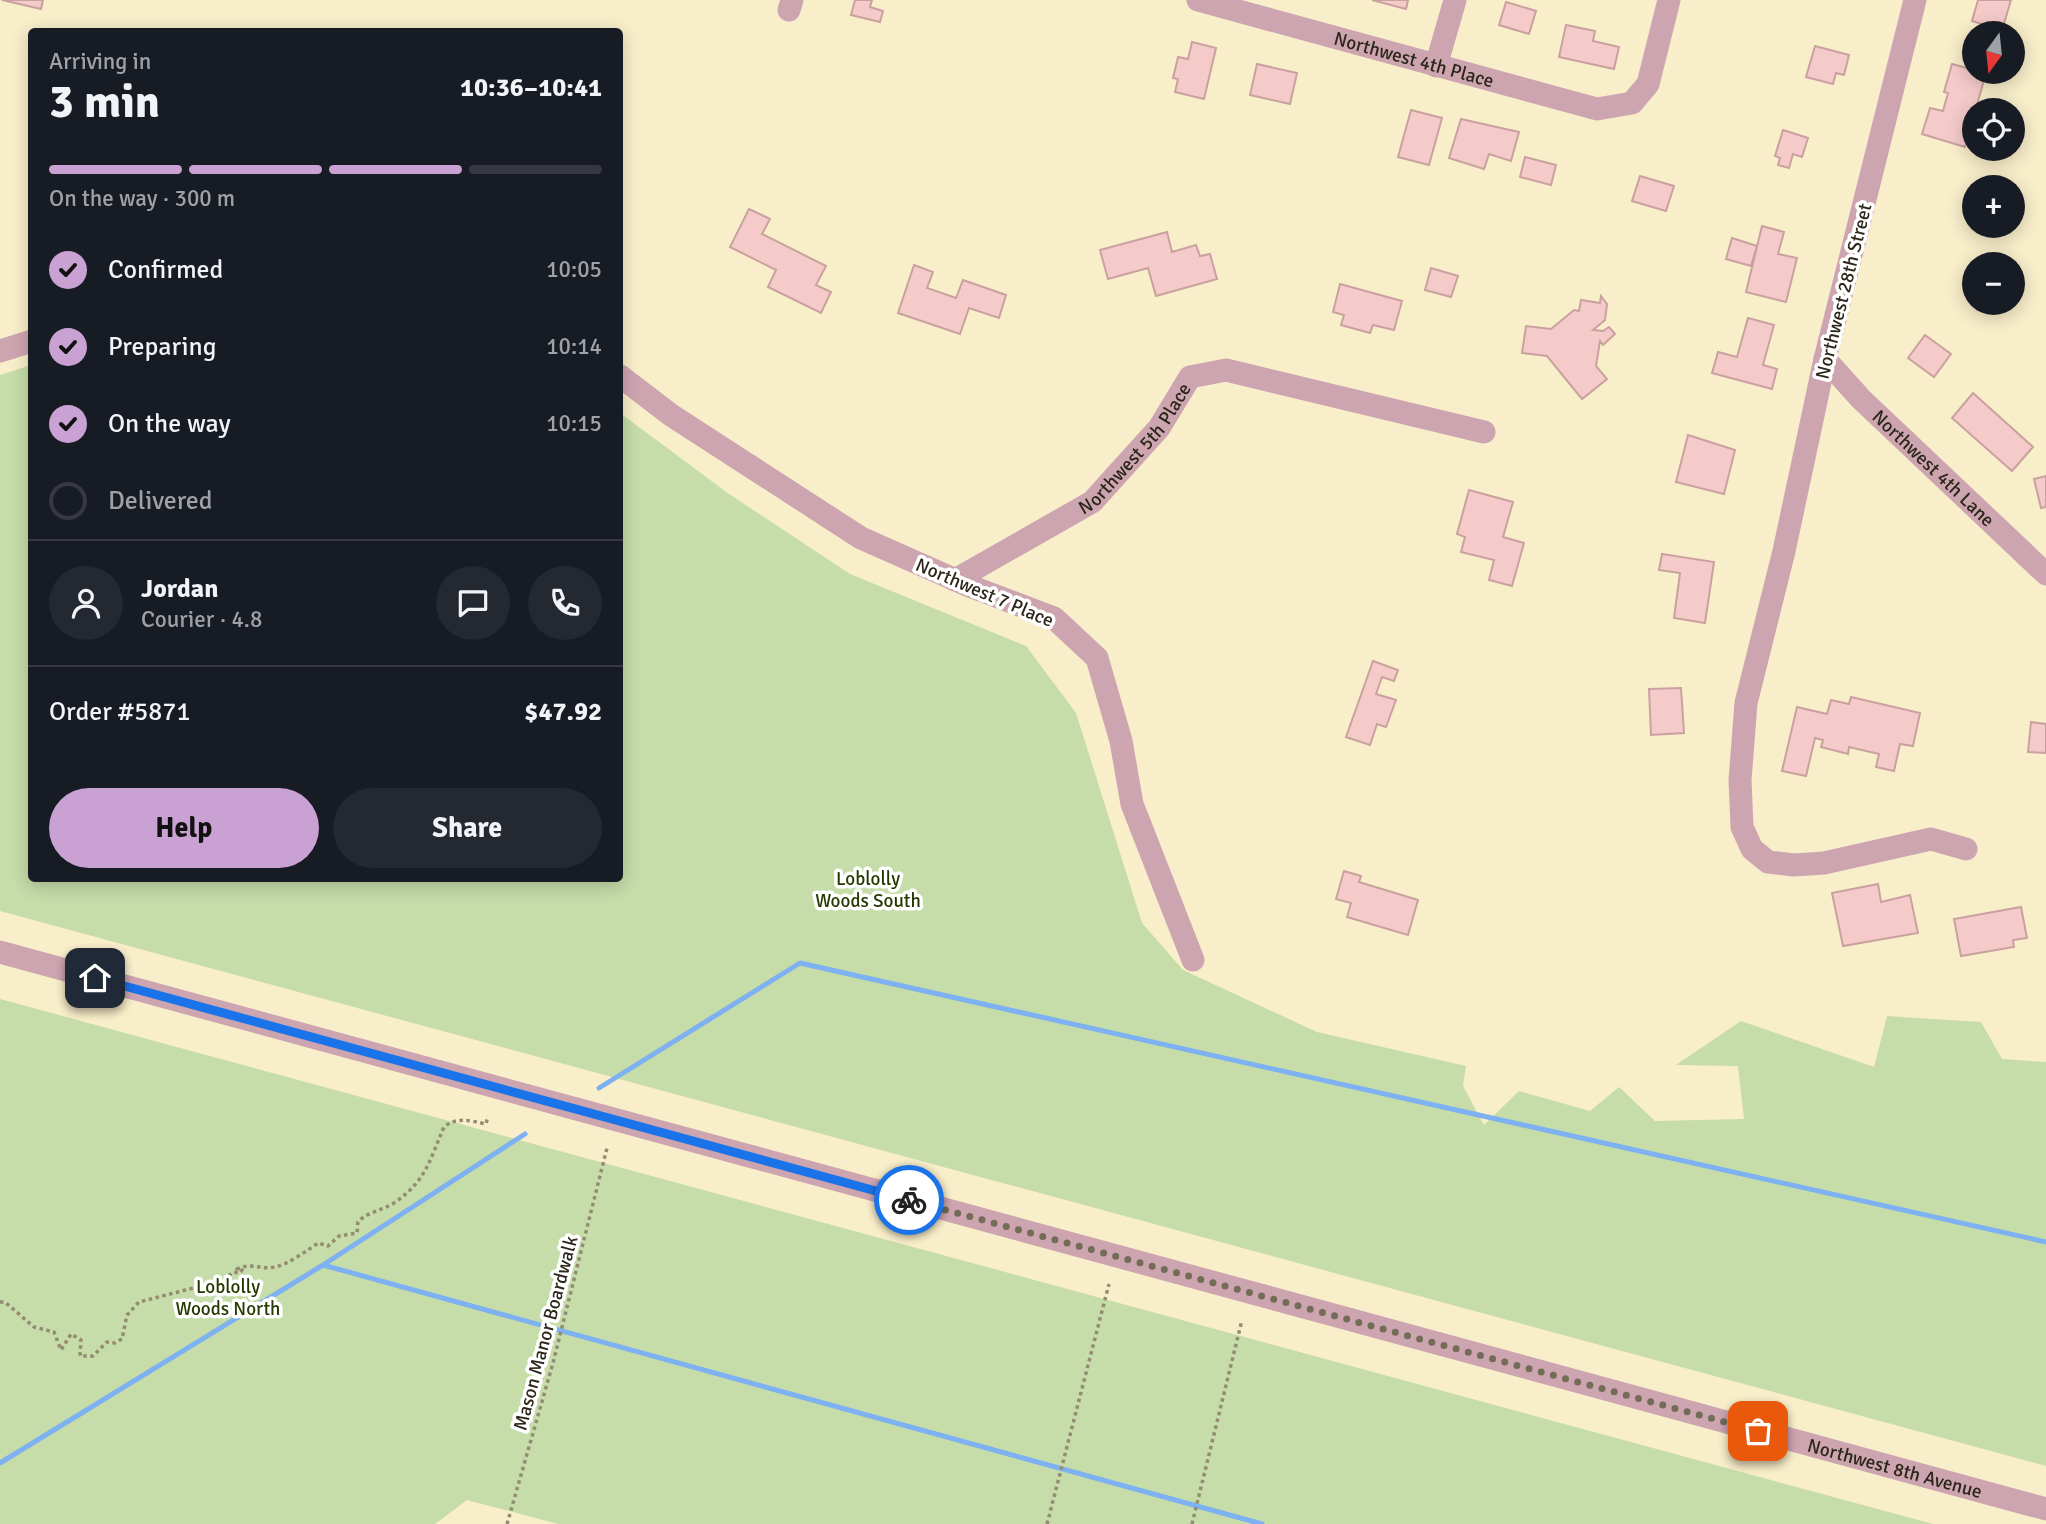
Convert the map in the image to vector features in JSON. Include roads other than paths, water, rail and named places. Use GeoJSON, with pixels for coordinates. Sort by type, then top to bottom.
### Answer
{"type":"FeatureCollection","features":[{"type":"Feature","properties":{"kind":"street","name":"Northwest 4th Place"},"geometry":{"type":"LineString","coordinates":[[1198,0],[1597,109],[1632,103],[1648,84],[1668,0]]}},
{"type":"Feature","properties":{"kind":"street"},"geometry":{"type":"LineString","coordinates":[[1436,66],[1455,0]]}},
{"type":"Feature","properties":{"kind":"street","name":"Northwest 28th Street"},"geometry":{"type":"LineString","coordinates":[[1915,0],[1825,359],[1776,583],[1746,703],[1740,780],[1742,827],[1752,849],[1768,862],[1794,865],[1824,863],[1931,839],[1966,849]]}},
{"type":"Feature","properties":{"kind":"street"},"geometry":{"type":"LineString","coordinates":[[0,351],[28,342]]}},
{"type":"Feature","properties":{"kind":"street","name":"Northwest 4th Lane"},"geometry":{"type":"LineString","coordinates":[[1825,359],[1861,400],[2046,574]]}},
{"type":"Feature","properties":{"kind":"street","name":"Northwest 5th Place"},"geometry":{"type":"LineString","coordinates":[[956,580],[1092,502],[1158,428],[1190,377],[1226,370],[1483,432]]}},
{"type":"Feature","properties":{"kind":"street","name":"Northwest 7 Place"},"geometry":{"type":"LineString","coordinates":[[623,378],[737,459],[861,538],[956,580],[1054,618],[1097,658],[1121,741],[1132,804],[1193,960]]}},
{"type":"Feature","properties":{"kind":"street","name":"Northwest 8th Avenue"},"geometry":{"type":"LineString","coordinates":[[0,953],[2046,1509]]}},
{"type":"Feature","properties":{"kind":"waterway"},"geometry":{"type":"LineString","coordinates":[[599,1088],[800,963],[2046,1242]]}},
{"type":"Feature","properties":{"kind":"waterway"},"geometry":{"type":"LineString","coordinates":[[0,1463],[323,1265],[525,1134]]}},
{"type":"Feature","properties":{"kind":"waterway"},"geometry":{"type":"LineString","coordinates":[[323,1265],[1262,1524]]}},
{"type":"Feature","properties":{"kind":"park label","name":"Loblolly Woods South"},"geometry":{"type":"Point","coordinates":[868,889]}},
{"type":"Feature","properties":{"kind":"park label","name":"Loblolly Woods North"},"geometry":{"type":"Point","coordinates":[228,1297]}}]}
